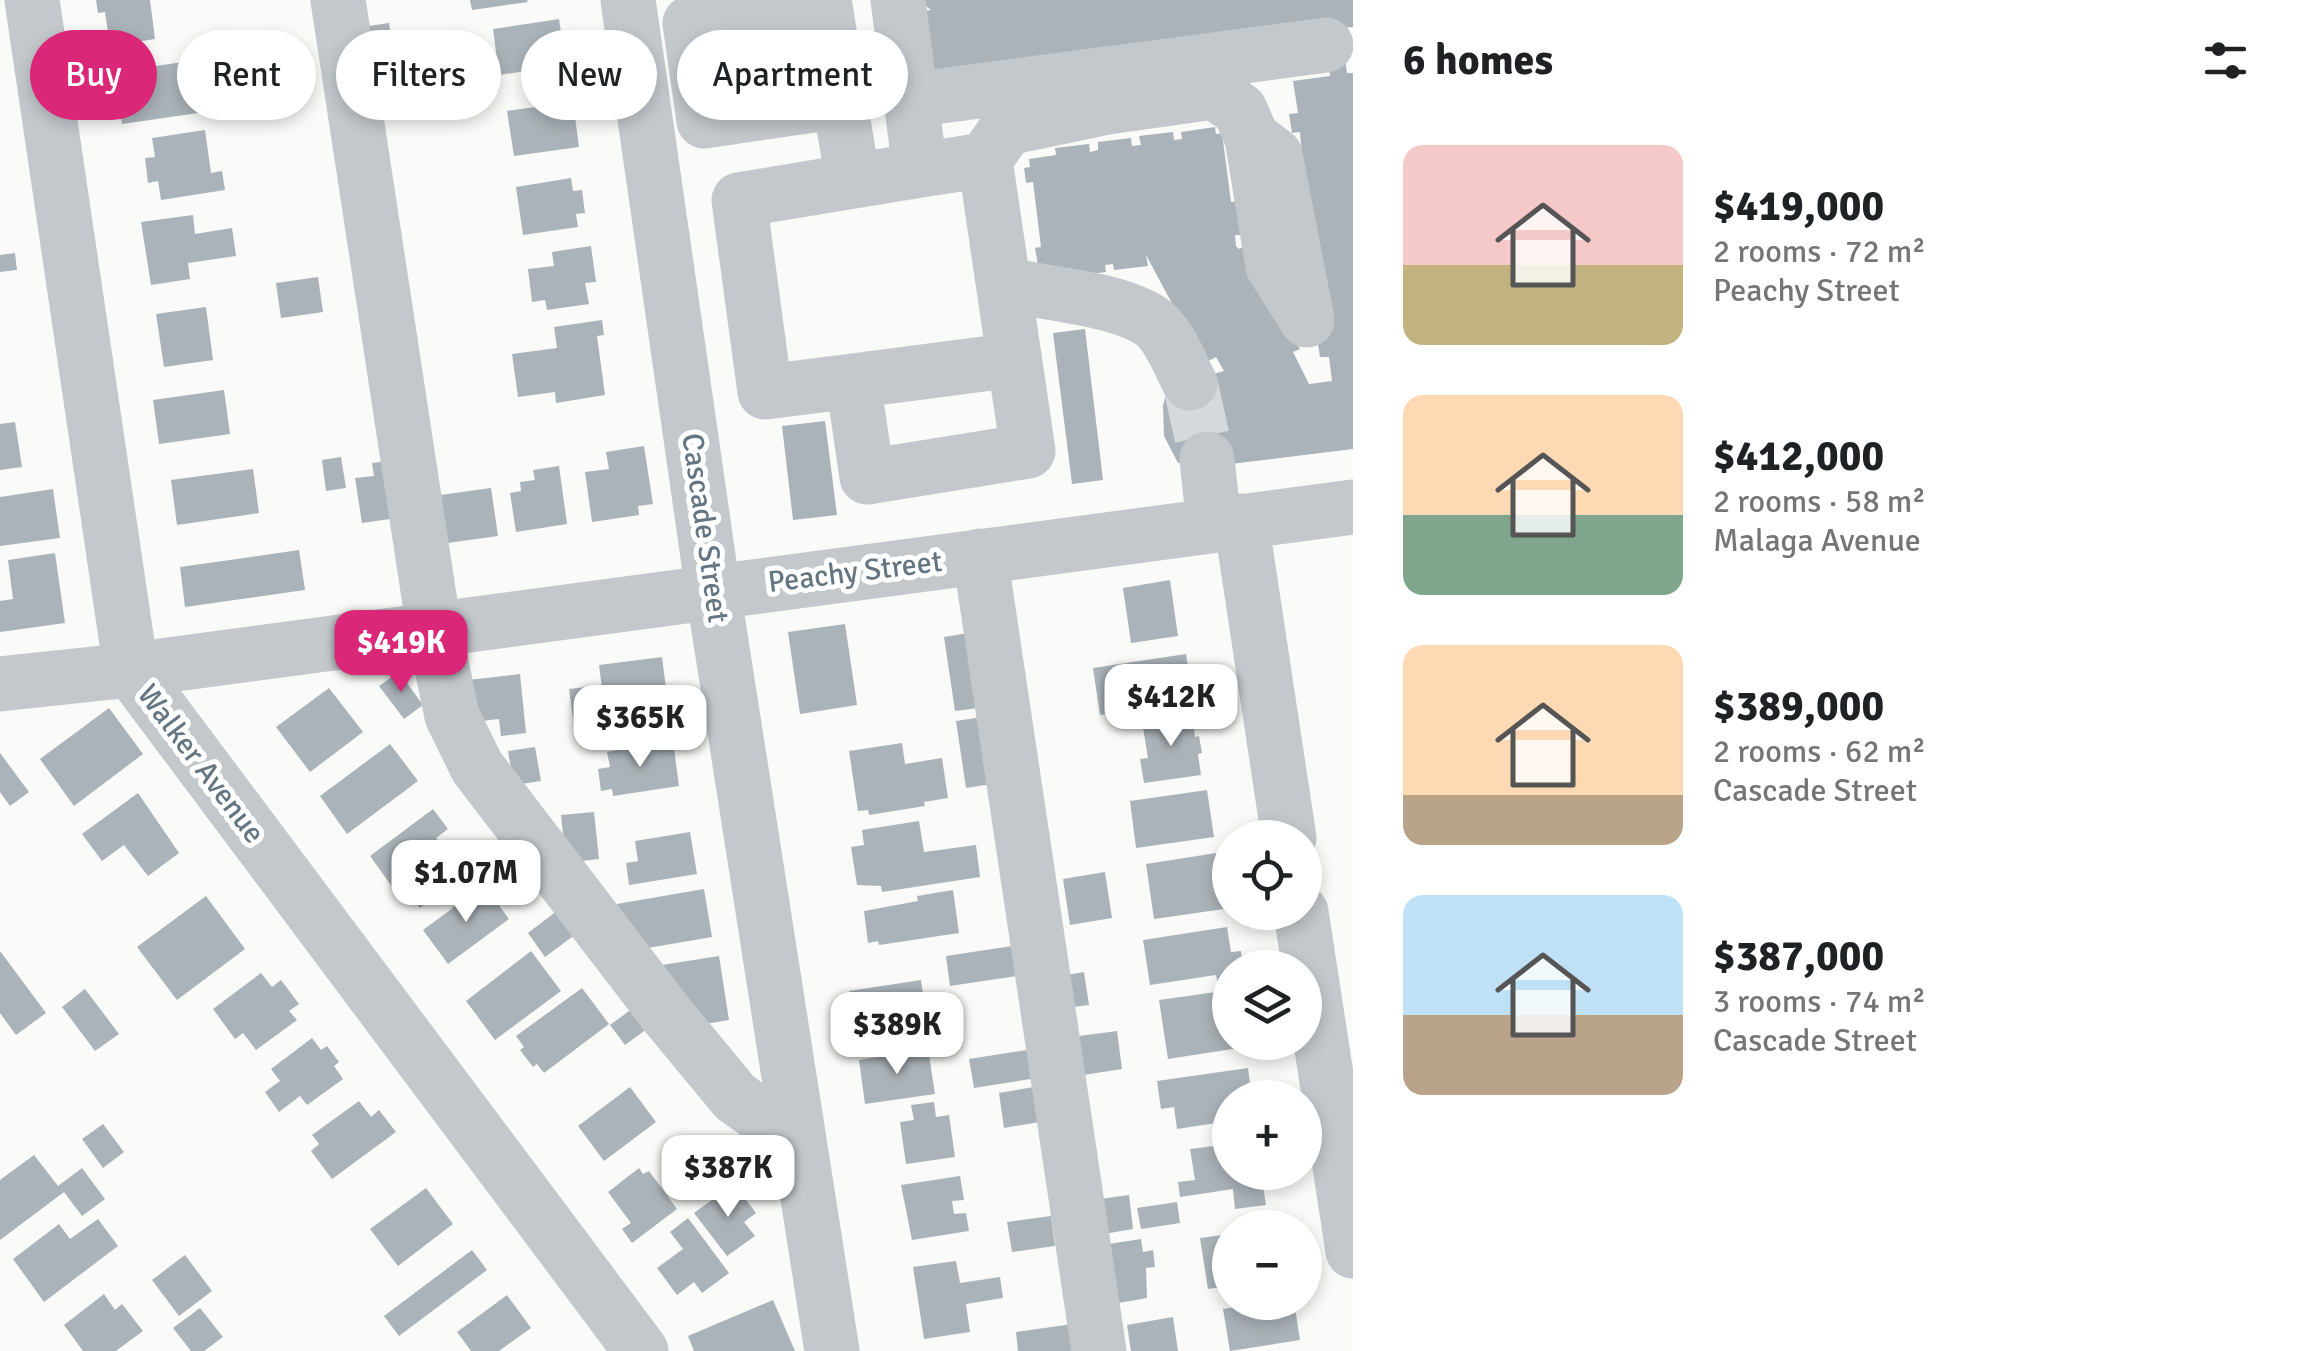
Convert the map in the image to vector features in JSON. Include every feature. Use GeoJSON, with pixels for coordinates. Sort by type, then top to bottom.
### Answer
{"type":"FeatureCollection","features":[{"type":"Feature","properties":{"kind":"street","name":"Walker Avenue"},"geometry":{"type":"LineString","coordinates":[[32,0],[131,670],[642,1351]]}},
{"type":"Feature","properties":{"kind":"street"},"geometry":{"type":"LineString","coordinates":[[338,0],[434,629],[452,716],[478,767],[666,1015],[735,1098],[762,1118],[796,1120]]}},
{"type":"Feature","properties":{"kind":"street","name":"Cascade Street"},"geometry":{"type":"LineString","coordinates":[[628,0],[713,591],[832,1351]]}},
{"type":"Feature","properties":{"kind":"street"},"geometry":{"type":"LineString","coordinates":[[898,0],[920,170]]}},
{"type":"Feature","properties":{"kind":"street"},"geometry":{"type":"LineString","coordinates":[[912,100],[1341,44]]}},
{"type":"Feature","properties":{"kind":"street"},"geometry":{"type":"LineString","coordinates":[[853,381],[867,477],[1028,452],[985,160],[1007,128],[1107,107],[1214,92],[1240,110],[1252,138]]}},
{"type":"Feature","properties":{"kind":"street"},"geometry":{"type":"LineString","coordinates":[[844,120],[854,179]]}},
{"type":"Feature","properties":{"kind":"street"},"geometry":{"type":"LineString","coordinates":[[659,212],[985,160]]}},
{"type":"Feature","properties":{"kind":"street"},"geometry":{"type":"LineString","coordinates":[[739,200],[765,392],[1014,360]]}},
{"type":"Feature","properties":{"kind":"street"},"geometry":{"type":"LineString","coordinates":[[1005,286],[1106,304],[1154,322],[1190,383]]}},
{"type":"Feature","properties":{"kind":"street"},"geometry":{"type":"LineString","coordinates":[[1207,459],[1227,523],[1285,820]]}},
{"type":"Feature","properties":{"kind":"street","name":"Peachy Street"},"geometry":{"type":"LineString","coordinates":[[0,684],[131,670],[1353,507]]}},
{"type":"Feature","properties":{"kind":"street"},"geometry":{"type":"LineString","coordinates":[[980,556],[1099,1351]]}},
{"type":"Feature","properties":{"kind":"street"},"geometry":{"type":"LineString","coordinates":[[1304,930],[1353,1250]]}},
{"type":"Feature","properties":{"kind":"building"},"geometry":{"type":"Polygon","coordinates":[[[96,0],[150,0],[154,30],[108,30],[105,12],[98,13],[96,0]]]}},
{"type":"Feature","properties":{"kind":"building"},"geometry":{"type":"Polygon","coordinates":[[[470,0],[527,0],[528,2],[472,10],[470,0]]]}},
{"type":"Feature","properties":{"kind":"building"},"geometry":{"type":"Polygon","coordinates":[[[918,0],[1353,0],[1353,27],[1341,28],[1347,73],[1353,73],[1353,449],[1222,465],[1221,457],[1178,463],[1164,436],[1163,406],[1168,386],[1224,371],[1216,357],[1204,363],[1146,255],[1148,266],[1114,270],[1113,264],[1105,265],[1106,272],[1073,276],[1072,268],[1044,272],[1038,265],[1035,248],[1041,247],[1033,182],[1026,183],[1024,168],[1030,167],[1029,159],[1056,155],[1055,148],[1089,144],[1090,152],[1098,150],[1098,142],[1131,138],[1132,146],[1141,145],[1139,136],[1173,132],[1174,140],[1182,139],[1181,132],[1215,127],[1216,134],[1222,133],[1231,202],[1239,201],[1243,235],[1235,235],[1236,246],[1239,249],[1246,245],[1300,349],[1293,352],[1309,384],[1332,381],[1329,357],[1320,357],[1300,132],[1292,133],[1289,114],[1298,113],[1293,81],[1330,76],[1324,29],[926,83],[916,12],[931,10],[918,0]]]}},
{"type":"Feature","properties":{"kind":"building"},"geometry":{"type":"Polygon","coordinates":[[[559,19],[561,30],[521,30],[521,72],[501,75],[501,30],[493,29],[559,19]]]}},
{"type":"Feature","properties":{"kind":"building"},"geometry":{"type":"Polygon","coordinates":[[[389,23],[390,30],[356,30],[389,23]]]}},
{"type":"Feature","properties":{"kind":"building"},"geometry":{"type":"Polygon","coordinates":[[[177,63],[177,116],[157,119],[157,66],[177,63]]]}},
{"type":"Feature","properties":{"kind":"building"},"geometry":{"type":"Polygon","coordinates":[[[521,109],[521,120],[575,120],[579,147],[514,156],[507,111],[521,109]]]}},
{"type":"Feature","properties":{"kind":"building"},"geometry":{"type":"Polygon","coordinates":[[[205,130],[211,173],[222,171],[225,190],[161,200],[158,181],[148,183],[145,158],[155,157],[152,138],[205,130]]]}},
{"type":"Feature","properties":{"kind":"building"},"geometry":{"type":"Polygon","coordinates":[[[571,178],[573,191],[582,190],[585,213],[576,214],[578,227],[523,235],[516,187],[571,178]]]}},
{"type":"Feature","properties":{"kind":"building"},"geometry":{"type":"Polygon","coordinates":[[[193,215],[195,234],[232,228],[236,256],[188,263],[190,279],[151,285],[141,222],[193,215]]]}},
{"type":"Feature","properties":{"kind":"building"},"geometry":{"type":"Polygon","coordinates":[[[591,246],[596,282],[585,283],[589,304],[547,310],[545,300],[532,302],[528,269],[554,266],[552,252],[591,246]]]}},
{"type":"Feature","properties":{"kind":"building"},"geometry":{"type":"Polygon","coordinates":[[[15,253],[17,270],[0,272],[0,255],[15,253]]]}},
{"type":"Feature","properties":{"kind":"building"},"geometry":{"type":"Polygon","coordinates":[[[318,277],[323,312],[281,318],[276,283],[318,277]]]}},
{"type":"Feature","properties":{"kind":"building"},"geometry":{"type":"Polygon","coordinates":[[[206,307],[213,360],[164,367],[156,314],[206,307]]]}},
{"type":"Feature","properties":{"kind":"building"},"geometry":{"type":"Polygon","coordinates":[[[602,320],[604,335],[597,336],[605,395],[556,403],[555,392],[518,397],[512,354],[557,348],[554,327],[602,320]]]}},
{"type":"Feature","properties":{"kind":"building"},"geometry":{"type":"Polygon","coordinates":[[[1085,329],[1103,480],[1072,484],[1053,333],[1085,329]]]}},
{"type":"Feature","properties":{"kind":"building"},"geometry":{"type":"Polygon","coordinates":[[[224,390],[230,434],[159,444],[153,400],[224,390]]]}},
{"type":"Feature","properties":{"kind":"building"},"geometry":{"type":"Polygon","coordinates":[[[825,421],[837,515],[793,520],[782,426],[825,421]]]}},
{"type":"Feature","properties":{"kind":"building"},"geometry":{"type":"Polygon","coordinates":[[[15,422],[22,467],[0,470],[0,424],[15,422]]]}},
{"type":"Feature","properties":{"kind":"building"},"geometry":{"type":"Polygon","coordinates":[[[644,446],[653,504],[638,506],[639,515],[592,522],[585,472],[609,469],[606,452],[644,446]]]}},
{"type":"Feature","properties":{"kind":"building"},"geometry":{"type":"Polygon","coordinates":[[[341,457],[346,488],[326,491],[322,460],[341,457]]]}},
{"type":"Feature","properties":{"kind":"building"},"geometry":{"type":"Polygon","coordinates":[[[388,461],[397,518],[362,523],[355,478],[374,476],[372,463],[388,461]]]}},
{"type":"Feature","properties":{"kind":"building"},"geometry":{"type":"Polygon","coordinates":[[[559,466],[567,524],[516,532],[510,493],[521,491],[520,482],[535,480],[533,470],[559,466]]]}},
{"type":"Feature","properties":{"kind":"building"},"geometry":{"type":"Polygon","coordinates":[[[253,469],[259,513],[177,525],[171,480],[253,469]]]}},
{"type":"Feature","properties":{"kind":"building"},"geometry":{"type":"Polygon","coordinates":[[[491,488],[498,536],[440,544],[433,496],[491,488]]]}},
{"type":"Feature","properties":{"kind":"building"},"geometry":{"type":"Polygon","coordinates":[[[53,489],[60,538],[0,546],[0,497],[53,489]]]}},
{"type":"Feature","properties":{"kind":"building"},"geometry":{"type":"Polygon","coordinates":[[[299,550],[305,590],[185,607],[180,567],[299,550]]]}},
{"type":"Feature","properties":{"kind":"building"},"geometry":{"type":"Polygon","coordinates":[[[55,553],[65,623],[0,632],[0,601],[13,599],[8,560],[55,553]]]}},
{"type":"Feature","properties":{"kind":"building"},"geometry":{"type":"Polygon","coordinates":[[[1170,580],[1178,636],[1131,643],[1123,588],[1170,580]]]}},
{"type":"Feature","properties":{"kind":"building"},"geometry":{"type":"Polygon","coordinates":[[[845,624],[857,705],[800,714],[788,632],[845,624]]]}},
{"type":"Feature","properties":{"kind":"building"},"geometry":{"type":"Polygon","coordinates":[[[974,632],[986,707],[955,711],[944,637],[974,632]]]}},
{"type":"Feature","properties":{"kind":"building"},"geometry":{"type":"Polygon","coordinates":[[[1186,654],[1193,701],[1100,715],[1093,668],[1186,654]]]}},
{"type":"Feature","properties":{"kind":"building"},"geometry":{"type":"Polygon","coordinates":[[[662,657],[669,711],[643,715],[644,721],[607,727],[599,665],[662,657]]]}},
{"type":"Feature","properties":{"kind":"building"},"geometry":{"type":"Polygon","coordinates":[[[399,672],[423,705],[404,719],[379,686],[399,672]]]}},
{"type":"Feature","properties":{"kind":"building"},"geometry":{"type":"Polygon","coordinates":[[[520,674],[526,733],[501,736],[499,719],[473,722],[468,680],[520,674]]]}},
{"type":"Feature","properties":{"kind":"building"},"geometry":{"type":"Polygon","coordinates":[[[596,686],[600,723],[574,726],[569,689],[596,686]]]}},
{"type":"Feature","properties":{"kind":"building"},"geometry":{"type":"Polygon","coordinates":[[[329,688],[363,732],[310,772],[276,727],[329,688]]]}},
{"type":"Feature","properties":{"kind":"building"},"geometry":{"type":"Polygon","coordinates":[[[109,708],[143,754],[74,806],[40,759],[109,708]]]}},
{"type":"Feature","properties":{"kind":"building"},"geometry":{"type":"Polygon","coordinates":[[[1192,714],[1202,753],[1198,754],[1201,775],[1144,783],[1140,759],[1148,758],[1142,721],[1192,714]]]}},
{"type":"Feature","properties":{"kind":"building"},"geometry":{"type":"Polygon","coordinates":[[[989,716],[998,783],[966,788],[956,721],[989,716]]]}},
{"type":"Feature","properties":{"kind":"building"},"geometry":{"type":"Polygon","coordinates":[[[673,741],[679,786],[613,796],[612,789],[601,791],[598,769],[610,767],[607,752],[673,741]]]}},
{"type":"Feature","properties":{"kind":"building"},"geometry":{"type":"Polygon","coordinates":[[[902,743],[905,764],[942,758],[948,798],[869,815],[868,810],[858,811],[849,751],[902,743]]]}},
{"type":"Feature","properties":{"kind":"building"},"geometry":{"type":"Polygon","coordinates":[[[390,744],[418,781],[347,834],[320,796],[390,744]]]}},
{"type":"Feature","properties":{"kind":"building"},"geometry":{"type":"Polygon","coordinates":[[[535,747],[541,781],[514,785],[508,751],[535,747]]]}},
{"type":"Feature","properties":{"kind":"building"},"geometry":{"type":"Polygon","coordinates":[[[0,753],[29,792],[10,806],[0,792],[0,753]]]}},
{"type":"Feature","properties":{"kind":"building"},"geometry":{"type":"Polygon","coordinates":[[[1207,790],[1212,837],[1136,848],[1130,801],[1207,790]]]}},
{"type":"Feature","properties":{"kind":"building"},"geometry":{"type":"Polygon","coordinates":[[[138,793],[179,853],[148,876],[124,845],[102,861],[82,834],[138,793]]]}},
{"type":"Feature","properties":{"kind":"building"},"geometry":{"type":"Polygon","coordinates":[[[433,809],[448,829],[436,838],[464,875],[420,908],[406,889],[398,895],[370,856],[433,809]]]}},
{"type":"Feature","properties":{"kind":"building"},"geometry":{"type":"Polygon","coordinates":[[[594,812],[599,859],[566,863],[561,815],[594,812]]]}},
{"type":"Feature","properties":{"kind":"building"},"geometry":{"type":"Polygon","coordinates":[[[919,821],[924,852],[976,845],[980,877],[882,892],[881,886],[857,885],[851,847],[864,845],[862,830],[919,821]]]}},
{"type":"Feature","properties":{"kind":"building"},"geometry":{"type":"Polygon","coordinates":[[[690,832],[697,874],[629,885],[626,863],[638,861],[635,841],[690,832]]]}},
{"type":"Feature","properties":{"kind":"building"},"geometry":{"type":"Polygon","coordinates":[[[1212,854],[1212,911],[1154,919],[1146,864],[1212,854]]]}},
{"type":"Feature","properties":{"kind":"building"},"geometry":{"type":"Polygon","coordinates":[[[1105,872],[1112,918],[1070,925],[1063,879],[1105,872]]]}},
{"type":"Feature","properties":{"kind":"building"},"geometry":{"type":"Polygon","coordinates":[[[484,885],[509,919],[448,964],[423,930],[484,885]]]}},
{"type":"Feature","properties":{"kind":"building"},"geometry":{"type":"Polygon","coordinates":[[[704,889],[712,937],[636,950],[611,905],[704,889]]]}},
{"type":"Feature","properties":{"kind":"building"},"geometry":{"type":"Polygon","coordinates":[[[953,890],[959,933],[879,945],[878,941],[868,943],[864,911],[953,890]]]}},
{"type":"Feature","properties":{"kind":"building"},"geometry":{"type":"Polygon","coordinates":[[[206,896],[245,949],[177,1000],[137,947],[206,896]]]}},
{"type":"Feature","properties":{"kind":"building"},"geometry":{"type":"Polygon","coordinates":[[[562,907],[580,931],[545,957],[528,933],[562,907]]]}},
{"type":"Feature","properties":{"kind":"building"},"geometry":{"type":"Polygon","coordinates":[[[1227,930],[1231,950],[1212,950],[1212,976],[1150,985],[1143,940],[1227,930]]]}},
{"type":"Feature","properties":{"kind":"building"},"geometry":{"type":"Polygon","coordinates":[[[1012,946],[1017,976],[950,986],[946,956],[1012,946]]]}},
{"type":"Feature","properties":{"kind":"building"},"geometry":{"type":"Polygon","coordinates":[[[0,951],[46,1013],[16,1035],[0,1013],[0,951]]]}},
{"type":"Feature","properties":{"kind":"building"},"geometry":{"type":"Polygon","coordinates":[[[531,951],[561,991],[495,1040],[466,1001],[531,951]]]}},
{"type":"Feature","properties":{"kind":"building"},"geometry":{"type":"Polygon","coordinates":[[[719,956],[729,1020],[699,1025],[662,965],[719,956]]]}},
{"type":"Feature","properties":{"kind":"building"},"geometry":{"type":"Polygon","coordinates":[[[1084,972],[1089,1005],[1065,1008],[1061,976],[1084,972]]]}},
{"type":"Feature","properties":{"kind":"building"},"geometry":{"type":"Polygon","coordinates":[[[261,973],[272,987],[281,980],[299,1004],[289,1011],[297,1020],[256,1050],[243,1033],[235,1039],[213,1009],[261,973]]]}},
{"type":"Feature","properties":{"kind":"building"},"geometry":{"type":"Polygon","coordinates":[[[921,980],[927,1023],[856,1034],[849,991],[921,980]]]}},
{"type":"Feature","properties":{"kind":"building"},"geometry":{"type":"Polygon","coordinates":[[[582,988],[609,1024],[544,1073],[537,1064],[533,1067],[520,1050],[524,1047],[516,1036],[582,988]]]}},
{"type":"Feature","properties":{"kind":"building"},"geometry":{"type":"Polygon","coordinates":[[[85,989],[119,1034],[95,1051],[62,1007],[85,989]]]}},
{"type":"Feature","properties":{"kind":"building"},"geometry":{"type":"Polygon","coordinates":[[[1212,993],[1212,1052],[1168,1059],[1159,1000],[1212,993]]]}},
{"type":"Feature","properties":{"kind":"building"},"geometry":{"type":"Polygon","coordinates":[[[644,1000],[659,1020],[625,1045],[610,1025],[644,1000]]]}},
{"type":"Feature","properties":{"kind":"building"},"geometry":{"type":"Polygon","coordinates":[[[1117,1031],[1122,1069],[1077,1076],[1071,1037],[1117,1031]]]}},
{"type":"Feature","properties":{"kind":"building"},"geometry":{"type":"Polygon","coordinates":[[[312,1038],[321,1050],[327,1046],[339,1062],[334,1066],[343,1079],[307,1105],[300,1096],[279,1112],[265,1092],[280,1081],[271,1069],[312,1038]]]}},
{"type":"Feature","properties":{"kind":"building"},"geometry":{"type":"Polygon","coordinates":[[[928,1049],[935,1094],[865,1104],[859,1060],[928,1049]]]}},
{"type":"Feature","properties":{"kind":"building"},"geometry":{"type":"Polygon","coordinates":[[[1033,1049],[1037,1078],[974,1088],[969,1059],[1033,1049]]]}},
{"type":"Feature","properties":{"kind":"building"},"geometry":{"type":"Polygon","coordinates":[[[1248,1068],[1250,1080],[1212,1080],[1212,1124],[1177,1129],[1174,1107],[1161,1109],[1157,1081],[1248,1068]]]}},
{"type":"Feature","properties":{"kind":"building"},"geometry":{"type":"Polygon","coordinates":[[[1040,1086],[1045,1121],[1004,1128],[999,1093],[1040,1086]]]}},
{"type":"Feature","properties":{"kind":"building"},"geometry":{"type":"Polygon","coordinates":[[[630,1087],[656,1122],[604,1161],[578,1126],[630,1087]]]}},
{"type":"Feature","properties":{"kind":"building"},"geometry":{"type":"Polygon","coordinates":[[[359,1101],[371,1117],[379,1110],[396,1132],[332,1179],[311,1151],[319,1144],[312,1135],[359,1101]]]}},
{"type":"Feature","properties":{"kind":"building"},"geometry":{"type":"Polygon","coordinates":[[[934,1102],[936,1117],[949,1115],[955,1157],[906,1164],[900,1122],[914,1120],[911,1105],[934,1102]]]}},
{"type":"Feature","properties":{"kind":"building"},"geometry":{"type":"Polygon","coordinates":[[[103,1124],[124,1152],[103,1168],[82,1139],[103,1124]]]}},
{"type":"Feature","properties":{"kind":"building"},"geometry":{"type":"Polygon","coordinates":[[[1212,1146],[1212,1190],[1226,1190],[1180,1197],[1178,1182],[1195,1180],[1190,1149],[1212,1146]]]}},
{"type":"Feature","properties":{"kind":"building"},"geometry":{"type":"Polygon","coordinates":[[[34,1155],[58,1186],[82,1168],[105,1199],[82,1216],[64,1192],[0,1240],[0,1180],[34,1155]]]}},
{"type":"Feature","properties":{"kind":"building"},"geometry":{"type":"Polygon","coordinates":[[[639,1168],[643,1174],[649,1171],[677,1209],[632,1243],[622,1229],[631,1223],[608,1192],[639,1168]]]}},
{"type":"Feature","properties":{"kind":"building"},"geometry":{"type":"Polygon","coordinates":[[[960,1176],[964,1200],[952,1201],[954,1214],[966,1213],[969,1231],[912,1240],[901,1185],[960,1176]]]}},
{"type":"Feature","properties":{"kind":"building"},"geometry":{"type":"Polygon","coordinates":[[[734,1184],[756,1213],[744,1222],[755,1236],[727,1256],[694,1213],[734,1184]]]}},
{"type":"Feature","properties":{"kind":"building"},"geometry":{"type":"Polygon","coordinates":[[[426,1188],[453,1224],[398,1266],[370,1229],[426,1188]]]}},
{"type":"Feature","properties":{"kind":"building"},"geometry":{"type":"Polygon","coordinates":[[[1233,1190],[1264,1190],[1266,1205],[1235,1209],[1233,1190]]]}},
{"type":"Feature","properties":{"kind":"building"},"geometry":{"type":"Polygon","coordinates":[[[1129,1195],[1133,1229],[1098,1235],[1093,1200],[1129,1195]]]}},
{"type":"Feature","properties":{"kind":"building"},"geometry":{"type":"Polygon","coordinates":[[[1177,1202],[1180,1223],[1141,1229],[1137,1208],[1177,1202]]]}},
{"type":"Feature","properties":{"kind":"building"},"geometry":{"type":"Polygon","coordinates":[[[1051,1216],[1055,1246],[1012,1252],[1007,1222],[1051,1216]]]}},
{"type":"Feature","properties":{"kind":"building"},"geometry":{"type":"Polygon","coordinates":[[[688,1218],[729,1273],[702,1293],[694,1282],[677,1295],[657,1268],[683,1249],[670,1232],[688,1218]]]}},
{"type":"Feature","properties":{"kind":"building"},"geometry":{"type":"Polygon","coordinates":[[[98,1219],[118,1246],[44,1302],[13,1259],[59,1224],[70,1239],[98,1219]]]}},
{"type":"Feature","properties":{"kind":"building"},"geometry":{"type":"Polygon","coordinates":[[[1212,1236],[1212,1288],[1208,1289],[1200,1238],[1212,1236]]]}},
{"type":"Feature","properties":{"kind":"building"},"geometry":{"type":"Polygon","coordinates":[[[1141,1239],[1143,1252],[1153,1250],[1155,1267],[1146,1268],[1147,1298],[1113,1304],[1096,1246],[1141,1239]]]}},
{"type":"Feature","properties":{"kind":"building"},"geometry":{"type":"Polygon","coordinates":[[[472,1250],[487,1270],[399,1336],[384,1316],[472,1250]]]}},
{"type":"Feature","properties":{"kind":"building"},"geometry":{"type":"Polygon","coordinates":[[[185,1255],[212,1291],[179,1316],[152,1280],[185,1255]]]}},
{"type":"Feature","properties":{"kind":"building"},"geometry":{"type":"Polygon","coordinates":[[[956,1261],[960,1283],[1000,1277],[1003,1298],[966,1304],[970,1332],[924,1339],[913,1267],[956,1261]]]}},
{"type":"Feature","properties":{"kind":"building"},"geometry":{"type":"Polygon","coordinates":[[[104,1294],[115,1310],[122,1304],[143,1331],[116,1351],[83,1351],[64,1325],[104,1294]]]}},
{"type":"Feature","properties":{"kind":"building"},"geometry":{"type":"Polygon","coordinates":[[[507,1295],[531,1328],[499,1351],[471,1351],[457,1332],[507,1295]]]}},
{"type":"Feature","properties":{"kind":"building"},"geometry":{"type":"Polygon","coordinates":[[[773,1300],[795,1351],[694,1351],[688,1336],[773,1300]]]}},
{"type":"Feature","properties":{"kind":"building"},"geometry":{"type":"Polygon","coordinates":[[[200,1308],[223,1337],[204,1351],[191,1351],[173,1328],[200,1308]]]}},
{"type":"Feature","properties":{"kind":"building"},"geometry":{"type":"Polygon","coordinates":[[[1173,1317],[1178,1351],[1131,1351],[1127,1325],[1173,1317]]]}},
{"type":"Feature","properties":{"kind":"building"},"geometry":{"type":"Polygon","coordinates":[[[1225,1320],[1297,1320],[1300,1340],[1230,1351],[1225,1320]]]}},
{"type":"Feature","properties":{"kind":"building"},"geometry":{"type":"Polygon","coordinates":[[[1080,1323],[1084,1351],[1018,1351],[1016,1332],[1080,1323]]]}},
{"type":"Feature","properties":{"kind":"tunnel"},"geometry":{"type":"LineString","coordinates":[[1190,383],[1207,459]]}}]}
